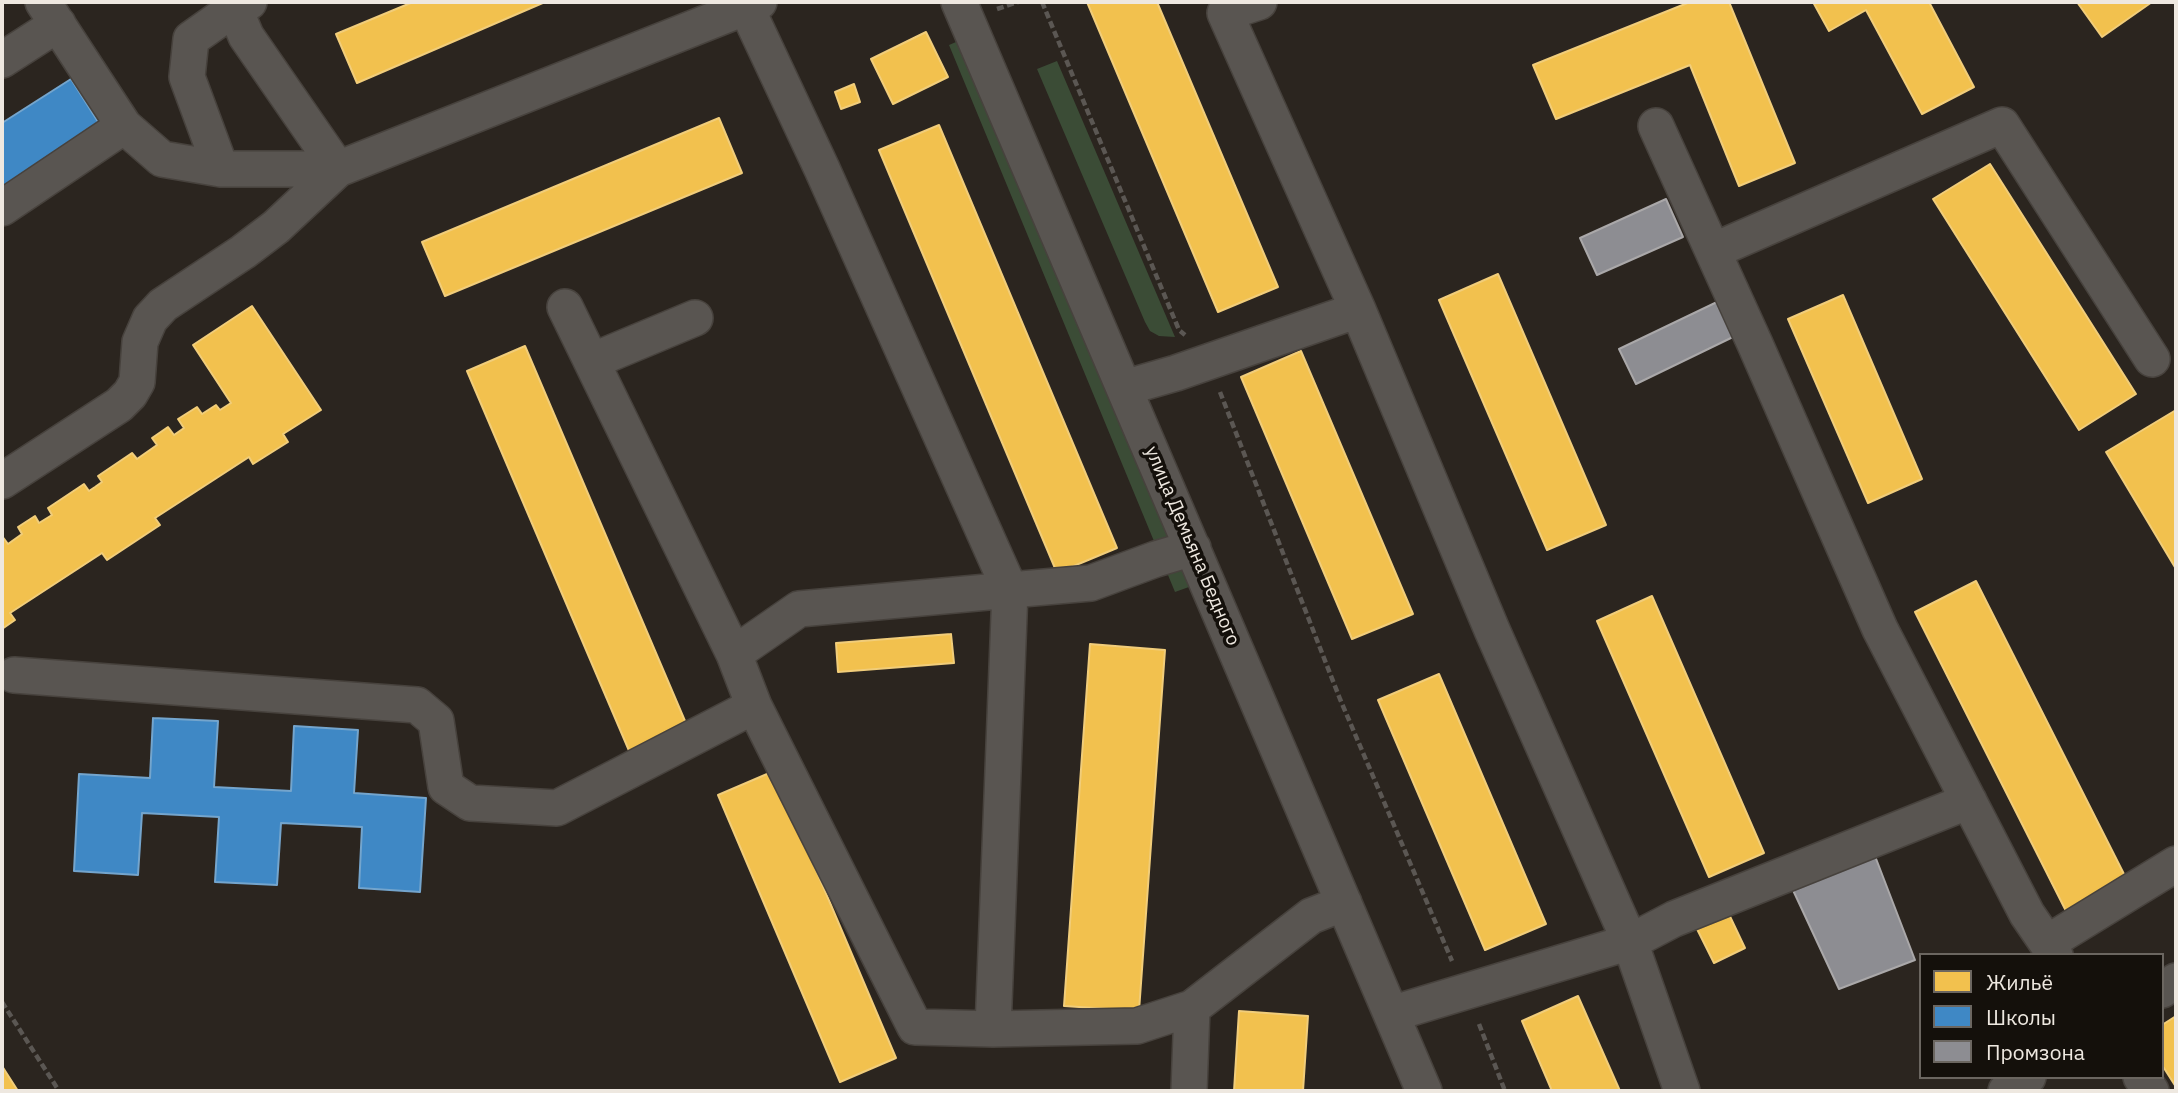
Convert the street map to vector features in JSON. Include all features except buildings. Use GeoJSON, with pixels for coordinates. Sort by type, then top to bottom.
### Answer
{"type":"FeatureCollection","features":[{"type":"Feature","properties":{"kind":"street","name":"улица Демьяна Бедного"},"geometry":{"type":"LineString","coordinates":[[959,2],[1424,1091]]}},
{"type":"Feature","properties":{"kind":"street"},"geometry":{"type":"LineString","coordinates":[[1259,2],[1225,13],[1358,310],[1492,630],[1630,942],[1682,1091]]}},
{"type":"Feature","properties":{"kind":"street"},"geometry":{"type":"LineString","coordinates":[[221,169],[187,77],[191,39],[239,4],[246,36],[338,169]]}},
{"type":"Feature","properties":{"kind":"street"},"geometry":{"type":"LineString","coordinates":[[2,481],[125,399],[139,372],[140,342],[145,329],[163,305],[276,227],[338,169],[687,16],[752,4],[822,169],[1010,590],[993,1029]]}},
{"type":"Feature","properties":{"kind":"street"},"geometry":{"type":"LineString","coordinates":[[2,60],[51,13],[124,125],[162,159],[221,169],[338,169]]}},
{"type":"Feature","properties":{"kind":"street"},"geometry":{"type":"LineString","coordinates":[[2,208],[124,125]]}},
{"type":"Feature","properties":{"kind":"street"},"geometry":{"type":"LineString","coordinates":[[1713,251],[2002,125],[2152,359]]}},
{"type":"Feature","properties":{"kind":"street"},"geometry":{"type":"LineString","coordinates":[[1656,126],[1880,629],[2027,914],[2051,949],[2176,864]]}},
{"type":"Feature","properties":{"kind":"street"},"geometry":{"type":"LineString","coordinates":[[565,307],[734,654],[754,706],[915,1027],[993,1029],[1137,1026],[1192,1008],[1311,916],[1344,902]]}},
{"type":"Feature","properties":{"kind":"street"},"geometry":{"type":"LineString","coordinates":[[1124,388],[1209,362],[1358,310]]}},
{"type":"Feature","properties":{"kind":"street"},"geometry":{"type":"LineString","coordinates":[[592,361],[695,318]]}},
{"type":"Feature","properties":{"kind":"street"},"geometry":{"type":"LineString","coordinates":[[734,654],[799,609],[1091,583],[1193,548]]}},
{"type":"Feature","properties":{"kind":"street"},"geometry":{"type":"LineString","coordinates":[[14,675],[417,705],[436,721],[446,787],[470,803],[557,808],[754,706]]}},
{"type":"Feature","properties":{"kind":"street"},"geometry":{"type":"LineString","coordinates":[[1391,1014],[1630,942],[1674,919],[1969,801]]}},
{"type":"Feature","properties":{"kind":"street"},"geometry":{"type":"LineString","coordinates":[[1189,1091],[1192,1008]]}},
{"type":"Feature","properties":{"kind":"street"},"geometry":{"type":"LineString","coordinates":[[2006,1091],[2025,1079]]}},
{"type":"Feature","properties":{"kind":"path"},"geometry":{"type":"LineString","coordinates":[[1042,2],[1180,330],[1209,362],[1340,699],[1466,992],[1505,1091]]}},
{"type":"Feature","properties":{"kind":"path"},"geometry":{"type":"LineString","coordinates":[[2,1002],[58,1091]]}},
{"type":"Feature","properties":{"kind":"green space"},"geometry":{"type":"Polygon","coordinates":[[[970,36],[1200,583],[1175,592],[949,45],[970,36]]]}},
{"type":"Feature","properties":{"kind":"green space"},"geometry":{"type":"Polygon","coordinates":[[[1057,61],[1175,337],[1159,336],[1150,331],[1145,322],[1037,69],[1057,61]]]}}]}
